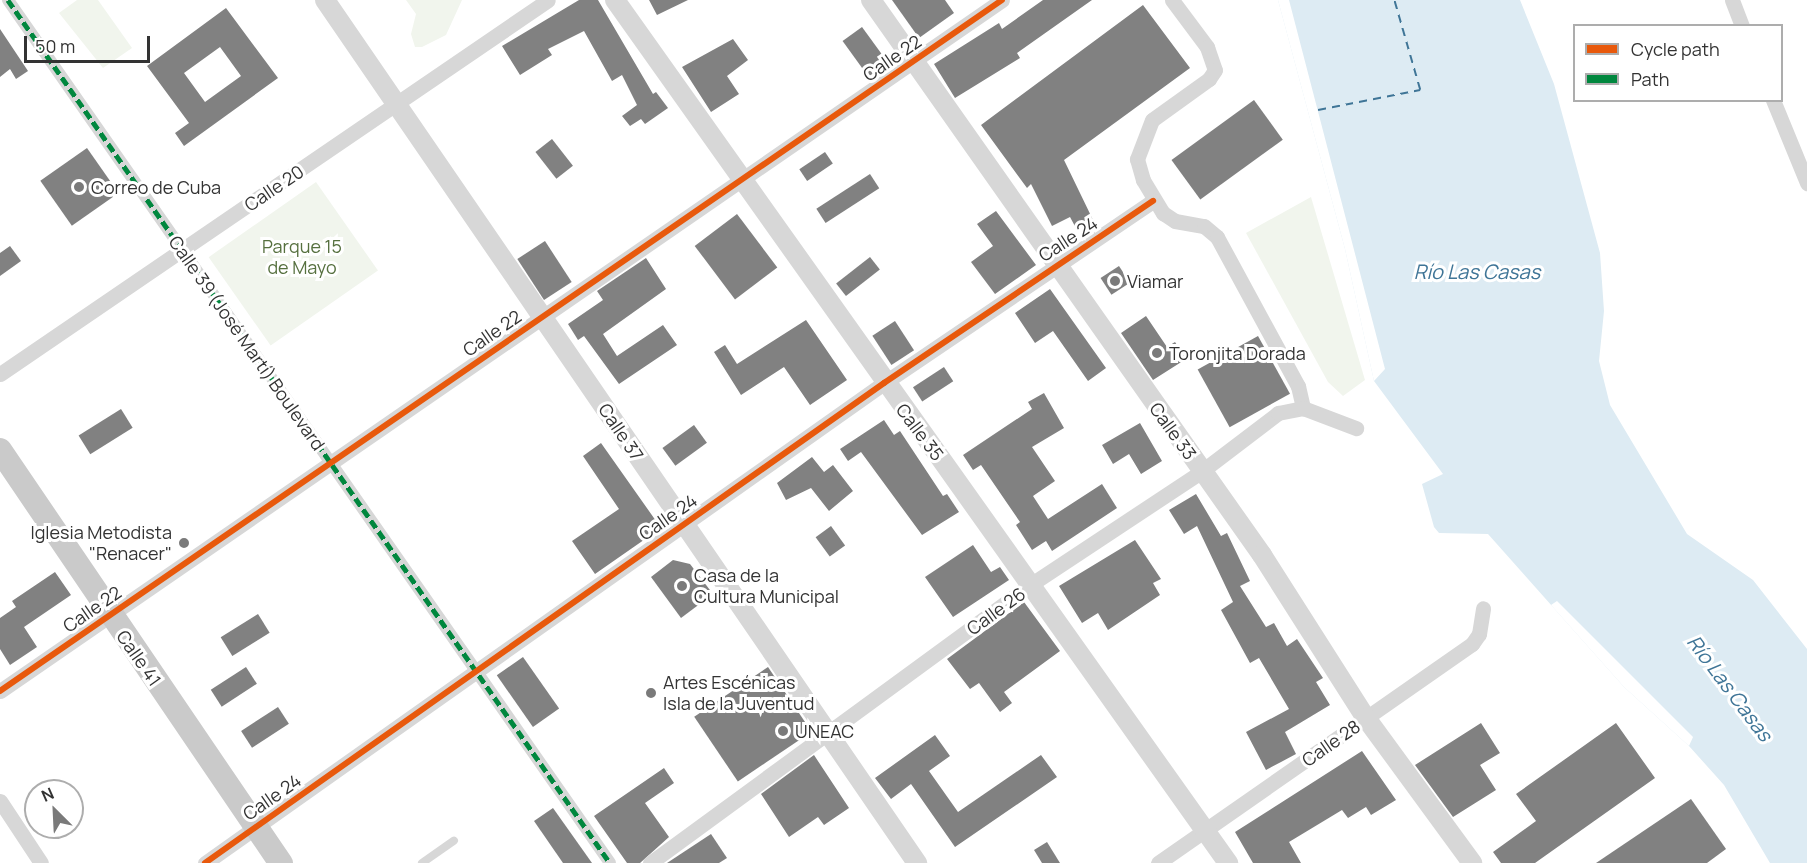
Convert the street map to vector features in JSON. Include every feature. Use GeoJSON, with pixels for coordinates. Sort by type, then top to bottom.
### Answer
{"type":"FeatureCollection","features":[{"type":"Feature","properties":{"kind":"main road","name":"Calle 41"},"geometry":{"type":"LineString","coordinates":[[0,450],[109,615],[281,863]]}},
{"type":"Feature","properties":{"kind":"street","name":"Calle 39 (José Martí) Boulevard"},"geometry":{"type":"LineString","coordinates":[[8,0],[610,863]]}},
{"type":"Feature","properties":{"kind":"street","name":"Calle 37"},"geometry":{"type":"LineString","coordinates":[[325,0],[917,863]]}},
{"type":"Feature","properties":{"kind":"street","name":"Calle 20"},"geometry":{"type":"LineString","coordinates":[[0,374],[548,0]]}},
{"type":"Feature","properties":{"kind":"street","name":"Calle 35"},"geometry":{"type":"LineString","coordinates":[[615,0],[884,383],[1033,583],[1203,832],[1228,863]]}},
{"type":"Feature","properties":{"kind":"street","name":"Calle 33"},"geometry":{"type":"LineString","coordinates":[[871,0],[1054,265],[1202,471],[1366,718],[1472,863]]}},
{"type":"Feature","properties":{"kind":"street","name":"Calle 22"},"geometry":{"type":"LineString","coordinates":[[0,691],[542,316],[744,181],[1002,0]]}},
{"type":"Feature","properties":{"kind":"street"},"geometry":{"type":"LineString","coordinates":[[1172,0],[1213,58],[1215,70],[1209,79],[1152,120],[1142,139],[1137,159],[1153,201],[1175,221],[1204,226],[1217,237],[1298,386],[1304,408],[1356,428]]}},
{"type":"Feature","properties":{"kind":"street"},"geometry":{"type":"LineString","coordinates":[[1732,0],[1741,24]]}},
{"type":"Feature","properties":{"kind":"street"},"geometry":{"type":"LineString","coordinates":[[1774,102],[1807,183]]}},
{"type":"Feature","properties":{"kind":"street","name":"Calle 24"},"geometry":{"type":"LineString","coordinates":[[205,863],[884,383],[1054,265],[1153,201]]}},
{"type":"Feature","properties":{"kind":"street","name":"Calle 26"},"geometry":{"type":"LineString","coordinates":[[650,863],[1033,583],[1202,471],[1278,413],[1304,408]]}},
{"type":"Feature","properties":{"kind":"street","name":"Calle 28"},"geometry":{"type":"LineString","coordinates":[[1158,863],[1472,644],[1479,634],[1483,608]]}},
{"type":"Feature","properties":{"kind":"street"},"geometry":{"type":"LineString","coordinates":[[0,801],[40,863]]}},
{"type":"Feature","properties":{"kind":"lane"},"geometry":{"type":"LineString","coordinates":[[422,863],[454,841]]}},
{"type":"Feature","properties":{"kind":"green space"},"geometry":{"type":"Polygon","coordinates":[[[77,0],[98,0],[132,48],[103,68],[59,13],[77,0]]]}},
{"type":"Feature","properties":{"kind":"green space"},"geometry":{"type":"Polygon","coordinates":[[[406,0],[462,0],[446,35],[422,47],[415,47],[411,34],[416,14],[406,0]]]}},
{"type":"Feature","properties":{"kind":"green space","name":"Parque 15 de Mayo"},"geometry":{"type":"Polygon","coordinates":[[[316,182],[378,270],[271,346],[209,257],[316,182]]]}},
{"type":"Feature","properties":{"kind":"green space"},"geometry":{"type":"Polygon","coordinates":[[[1311,197],[1365,380],[1343,396],[1328,382],[1246,233],[1311,197]]]}},
{"type":"Feature","properties":{"kind":"water","name":"Río Las Casas"},"geometry":{"type":"Polygon","coordinates":[[[1278,0],[1520,0],[1554,84],[1600,253],[1604,311],[1599,361],[1610,405],[1687,534],[1753,580],[1807,649],[1807,863],[1770,863],[1724,785],[1689,746],[1624,687],[1488,534],[1439,533],[1434,527],[1422,484],[1443,474],[1374,381],[1345,249],[1278,0]]]}},
{"type":"Feature","properties":{"kind":"pier"},"geometry":{"type":"Polygon","coordinates":[[[1278,0],[1289,0],[1385,369],[1374,381],[1345,249],[1278,0]]]}},
{"type":"Feature","properties":{"kind":"pier"},"geometry":{"type":"Polygon","coordinates":[[[1557,601],[1693,737],[1689,746],[1624,687],[1551,605],[1557,601]]]}},
{"type":"Feature","properties":{"kind":"building"},"geometry":{"type":"Polygon","coordinates":[[[579,0],[598,0],[653,94],[656,92],[668,108],[645,124],[641,119],[630,126],[622,116],[637,105],[622,75],[612,81],[584,31],[548,49],[552,55],[520,75],[502,46],[579,0]]]}},
{"type":"Feature","properties":{"kind":"building"},"geometry":{"type":"Polygon","coordinates":[[[649,0],[688,0],[657,15],[649,0]]]}},
{"type":"Feature","properties":{"kind":"building"},"geometry":{"type":"Polygon","coordinates":[[[892,0],[945,0],[954,13],[919,38],[892,0]]]}},
{"type":"Feature","properties":{"kind":"building"},"geometry":{"type":"Polygon","coordinates":[[[1043,0],[1092,0],[1017,53],[1020,58],[955,98],[934,64],[999,23],[1002,29],[1043,0]]]}},
{"type":"Feature","properties":{"kind":"building"},"geometry":{"type":"Polygon","coordinates":[[[1143,5],[1190,68],[1064,160],[1094,222],[1077,230],[1070,217],[1052,226],[1031,184],[1027,188],[981,125],[1143,5]]]}},
{"type":"Feature","properties":{"kind":"building"},"geometry":{"type":"Polygon","coordinates":[[[226,8],[278,78],[184,146],[175,133],[189,123],[147,66],[226,8]],[[220,47],[184,73],[205,102],[241,76],[220,47]]]}},
{"type":"Feature","properties":{"kind":"building"},"geometry":{"type":"Polygon","coordinates":[[[862,27],[888,63],[868,77],[843,41],[862,27]]]}},
{"type":"Feature","properties":{"kind":"building"},"geometry":{"type":"Polygon","coordinates":[[[0,29],[28,71],[16,79],[10,69],[0,77],[0,29]]]}},
{"type":"Feature","properties":{"kind":"building"},"geometry":{"type":"Polygon","coordinates":[[[733,39],[748,60],[727,76],[739,94],[711,112],[682,67],[733,39]]]}},
{"type":"Feature","properties":{"kind":"building"},"geometry":{"type":"Polygon","coordinates":[[[1254,100],[1283,140],[1200,200],[1171,160],[1254,100]]]}},
{"type":"Feature","properties":{"kind":"building"},"geometry":{"type":"Polygon","coordinates":[[[552,139],[573,166],[556,179],[535,152],[552,139]]]}},
{"type":"Feature","properties":{"kind":"building","name":"Correo de Cuba"},"geometry":{"type":"Polygon","coordinates":[[[87,148],[119,193],[72,226],[40,181],[87,148]]]}},
{"type":"Feature","properties":{"kind":"building"},"geometry":{"type":"Polygon","coordinates":[[[825,152],[833,164],[807,181],[799,169],[825,152]]]}},
{"type":"Feature","properties":{"kind":"building"},"geometry":{"type":"Polygon","coordinates":[[[870,174],[879,188],[826,223],[816,209],[870,174]]]}},
{"type":"Feature","properties":{"kind":"building"},"geometry":{"type":"Polygon","coordinates":[[[996,211],[1036,265],[995,294],[971,262],[993,246],[977,224],[996,211]]]}},
{"type":"Feature","properties":{"kind":"building"},"geometry":{"type":"Polygon","coordinates":[[[737,214],[777,268],[735,299],[695,246],[737,214]]]}},
{"type":"Feature","properties":{"kind":"building"},"geometry":{"type":"Polygon","coordinates":[[[545,241],[572,282],[544,300],[517,259],[545,241]]]}},
{"type":"Feature","properties":{"kind":"building"},"geometry":{"type":"Polygon","coordinates":[[[10,246],[21,261],[0,276],[0,253],[10,246]]]}},
{"type":"Feature","properties":{"kind":"building"},"geometry":{"type":"Polygon","coordinates":[[[870,257],[880,270],[846,296],[836,283],[870,257]]]}},
{"type":"Feature","properties":{"kind":"building"},"geometry":{"type":"Polygon","coordinates":[[[646,258],[666,289],[603,334],[617,356],[663,325],[677,345],[619,384],[584,336],[578,340],[568,324],[603,300],[597,291],[646,258]]]}},
{"type":"Feature","properties":{"kind":"building","name":"Viamar"},"geometry":{"type":"Polygon","coordinates":[[[1119,266],[1130,283],[1111,295],[1101,278],[1119,266]]]}},
{"type":"Feature","properties":{"kind":"building"},"geometry":{"type":"Polygon","coordinates":[[[1050,289],[1106,368],[1088,381],[1053,331],[1035,343],[1015,313],[1050,289]]]}},
{"type":"Feature","properties":{"kind":"building","name":"Toronjita Dorada"},"geometry":{"type":"Polygon","coordinates":[[[1146,316],[1167,347],[1175,342],[1186,359],[1153,380],[1121,333],[1146,316]]]}},
{"type":"Feature","properties":{"kind":"building"},"geometry":{"type":"Polygon","coordinates":[[[806,320],[847,380],[810,405],[784,367],[741,395],[714,352],[725,345],[737,364],[806,320]]]}},
{"type":"Feature","properties":{"kind":"building"},"geometry":{"type":"Polygon","coordinates":[[[895,321],[914,350],[891,365],[872,336],[895,321]]]}},
{"type":"Feature","properties":{"kind":"building"},"geometry":{"type":"Polygon","coordinates":[[[1258,336],[1290,394],[1230,427],[1198,369],[1258,336]]]}},
{"type":"Feature","properties":{"kind":"building"},"geometry":{"type":"Polygon","coordinates":[[[944,367],[953,381],[922,401],[913,387],[944,367]]]}},
{"type":"Feature","properties":{"kind":"building"},"geometry":{"type":"Polygon","coordinates":[[[1044,393],[1064,428],[1032,447],[1055,481],[1033,496],[1048,519],[1102,484],[1117,508],[1052,551],[1046,541],[1032,550],[1016,525],[1020,522],[981,465],[973,470],[963,455],[1032,409],[1028,402],[1044,393]]]}},
{"type":"Feature","properties":{"kind":"building"},"geometry":{"type":"Polygon","coordinates":[[[121,409],[133,428],[90,454],[79,435],[121,409]]]}},
{"type":"Feature","properties":{"kind":"building"},"geometry":{"type":"Polygon","coordinates":[[[884,420],[894,435],[900,431],[943,496],[947,494],[959,512],[922,535],[861,452],[848,461],[840,449],[884,420]]]}},
{"type":"Feature","properties":{"kind":"building"},"geometry":{"type":"Polygon","coordinates":[[[1140,423],[1162,461],[1141,474],[1129,454],[1113,464],[1102,445],[1140,423]]]}},
{"type":"Feature","properties":{"kind":"building"},"geometry":{"type":"Polygon","coordinates":[[[694,425],[707,443],[675,466],[662,448],[694,425]]]}},
{"type":"Feature","properties":{"kind":"building"},"geometry":{"type":"Polygon","coordinates":[[[601,443],[661,528],[595,574],[572,541],[619,509],[583,456],[601,443]]]}},
{"type":"Feature","properties":{"kind":"building"},"geometry":{"type":"Polygon","coordinates":[[[812,457],[824,472],[833,465],[853,491],[829,511],[811,488],[786,500],[777,483],[812,457]]]}},
{"type":"Feature","properties":{"kind":"building"},"geometry":{"type":"Polygon","coordinates":[[[1196,494],[1221,536],[1227,533],[1250,581],[1240,586],[1266,627],[1274,623],[1287,646],[1297,639],[1323,678],[1316,682],[1330,705],[1285,732],[1296,754],[1266,770],[1246,732],[1289,709],[1259,658],[1250,663],[1221,610],[1233,602],[1197,526],[1184,534],[1169,510],[1196,494]]]}},
{"type":"Feature","properties":{"kind":"building"},"geometry":{"type":"Polygon","coordinates":[[[831,526],[845,545],[830,557],[816,537],[831,526]]]}},
{"type":"Feature","properties":{"kind":"building"},"geometry":{"type":"Polygon","coordinates":[[[1135,540],[1161,579],[1153,583],[1160,595],[1108,630],[1098,613],[1082,623],[1059,586],[1135,540]]]}},
{"type":"Feature","properties":{"kind":"building"},"geometry":{"type":"Polygon","coordinates":[[[973,545],[991,572],[1000,567],[1009,580],[953,617],[925,577],[973,545]]]}},
{"type":"Feature","properties":{"kind":"building","name":"Casa de la Cultura Municipal"},"geometry":{"type":"Polygon","coordinates":[[[673,560],[690,564],[713,594],[681,618],[651,577],[673,560]]]}},
{"type":"Feature","properties":{"kind":"building"},"geometry":{"type":"Polygon","coordinates":[[[55,572],[71,595],[24,627],[37,647],[10,665],[0,649],[0,618],[16,607],[12,601],[55,572]]]}},
{"type":"Feature","properties":{"kind":"building"},"geometry":{"type":"Polygon","coordinates":[[[1024,602],[1060,651],[1004,692],[1012,703],[1000,712],[979,683],[970,689],[947,659],[1024,602]]]}},
{"type":"Feature","properties":{"kind":"building"},"geometry":{"type":"Polygon","coordinates":[[[258,614],[270,633],[232,656],[221,637],[258,614]]]}},
{"type":"Feature","properties":{"kind":"building"},"geometry":{"type":"Polygon","coordinates":[[[523,657],[559,709],[533,727],[497,675],[523,657]]]}},
{"type":"Feature","properties":{"kind":"building"},"geometry":{"type":"Polygon","coordinates":[[[246,667],[257,684],[222,707],[211,690],[246,667]]]}},
{"type":"Feature","properties":{"kind":"building","name":"UNEAC"},"geometry":{"type":"Polygon","coordinates":[[[768,667],[812,732],[738,781],[694,717],[768,667]]]}},
{"type":"Feature","properties":{"kind":"building"},"geometry":{"type":"Polygon","coordinates":[[[278,707],[289,724],[252,748],[241,731],[278,707]]]}},
{"type":"Feature","properties":{"kind":"building"},"geometry":{"type":"Polygon","coordinates":[[[1481,723],[1500,753],[1480,765],[1496,790],[1453,817],[1415,765],[1481,723]]]}},
{"type":"Feature","properties":{"kind":"building"},"geometry":{"type":"Polygon","coordinates":[[[1616,723],[1655,778],[1535,863],[1501,863],[1493,852],[1536,821],[1516,794],[1616,723]]]}},
{"type":"Feature","properties":{"kind":"building"},"geometry":{"type":"Polygon","coordinates":[[[935,735],[950,756],[929,771],[958,812],[1041,755],[1057,777],[955,847],[911,784],[891,799],[875,778],[935,735]]]}},
{"type":"Feature","properties":{"kind":"building"},"geometry":{"type":"Polygon","coordinates":[[[1362,751],[1396,800],[1371,815],[1366,807],[1348,818],[1342,810],[1289,842],[1301,863],[1253,863],[1235,832],[1362,751]]]}},
{"type":"Feature","properties":{"kind":"building"},"geometry":{"type":"Polygon","coordinates":[[[814,755],[849,808],[824,825],[818,817],[789,837],[761,794],[814,755]]]}},
{"type":"Feature","properties":{"kind":"building"},"geometry":{"type":"Polygon","coordinates":[[[664,768],[674,783],[645,803],[669,837],[640,863],[627,863],[594,816],[664,768]]]}},
{"type":"Feature","properties":{"kind":"building"},"geometry":{"type":"Polygon","coordinates":[[[1691,799],[1726,849],[1707,863],[1596,863],[1691,799]]]}},
{"type":"Feature","properties":{"kind":"building"},"geometry":{"type":"Polygon","coordinates":[[[553,808],[592,863],[563,863],[534,821],[553,808]]]}},
{"type":"Feature","properties":{"kind":"building"},"geometry":{"type":"Polygon","coordinates":[[[711,834],[727,858],[719,863],[667,863],[711,834]]]}},
{"type":"Feature","properties":{"kind":"building"},"geometry":{"type":"Polygon","coordinates":[[[1047,842],[1060,863],[1042,863],[1034,850],[1047,842]]]}},
{"type":"Feature","properties":{"kind":"ferry route"},"geometry":{"type":"LineString","coordinates":[[1318,110],[1420,90],[1394,0]]}},
{"type":"Feature","properties":{"kind":"marked path"},"geometry":{"type":"LineString","coordinates":[[8,0],[610,863]]}},
{"type":"Feature","properties":{"kind":"cycle path"},"geometry":{"type":"LineString","coordinates":[[0,691],[1002,0]]}},
{"type":"Feature","properties":{"kind":"cycle path"},"geometry":{"type":"LineString","coordinates":[[205,863],[884,383],[1153,201]]}},
{"type":"Feature","properties":{"kind":"place","name":"Correo de Cuba"},"geometry":{"type":"Point","coordinates":[79,187]}},
{"type":"Feature","properties":{"kind":"place","name":"Viamar"},"geometry":{"type":"Point","coordinates":[1115,281]}},
{"type":"Feature","properties":{"kind":"place","name":"Toronjita Dorada"},"geometry":{"type":"Point","coordinates":[1157,353]}},
{"type":"Feature","properties":{"kind":"place","name":"Iglesia Metodista \"Renacer\""},"geometry":{"type":"Point","coordinates":[184,543]}},
{"type":"Feature","properties":{"kind":"place","name":"Casa de la Cultura Municipal"},"geometry":{"type":"Point","coordinates":[682,586]}},
{"type":"Feature","properties":{"kind":"place","name":"Artes Escénicas Isla de la Juventud"},"geometry":{"type":"Point","coordinates":[651,693]}},
{"type":"Feature","properties":{"kind":"place","name":"UNEAC"},"geometry":{"type":"Point","coordinates":[783,731]}}]}
